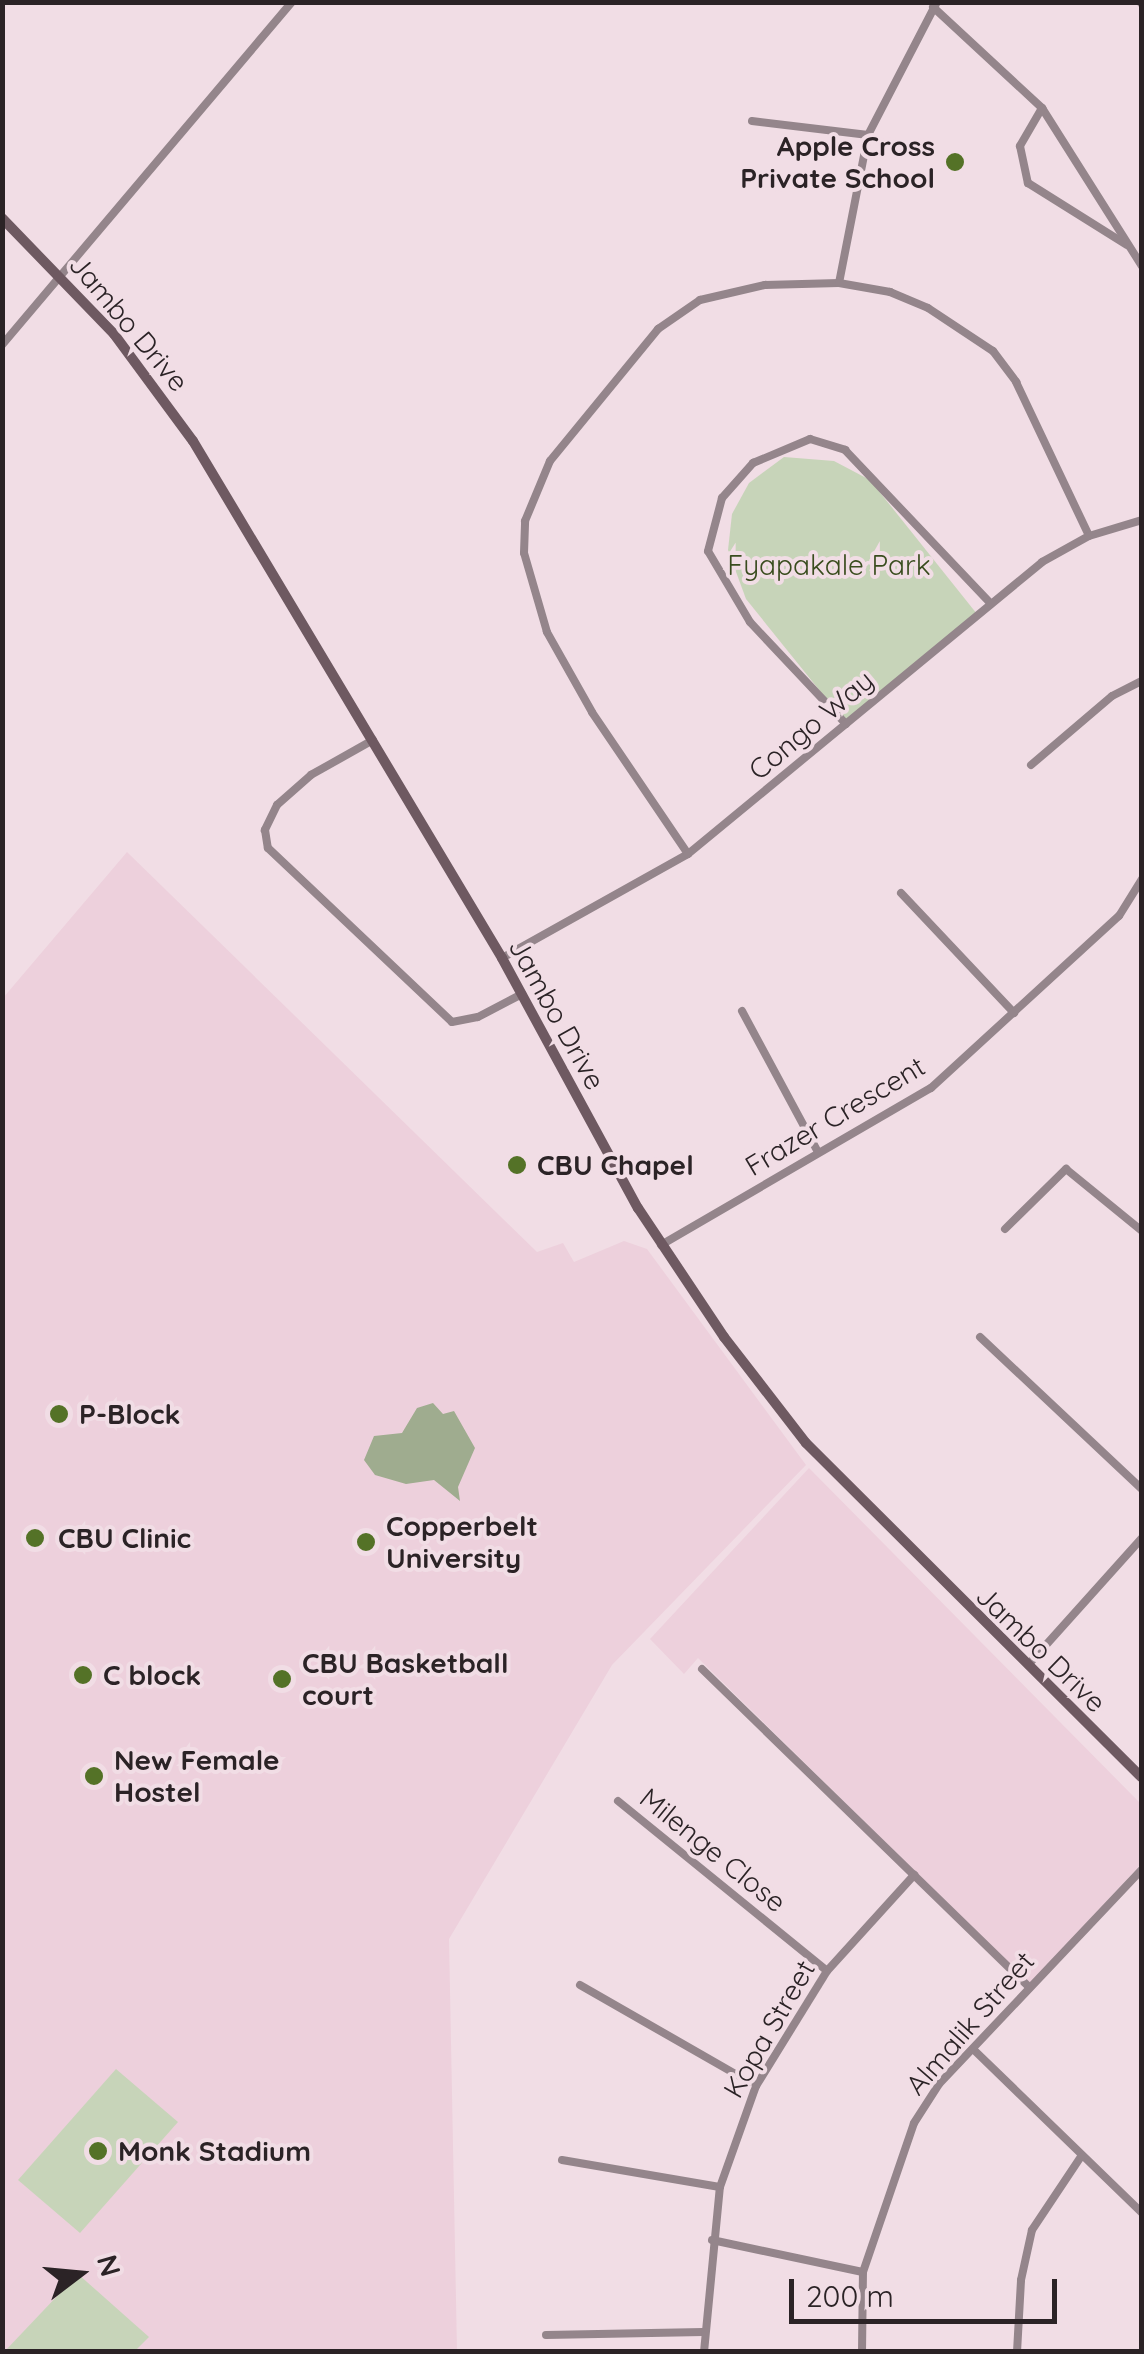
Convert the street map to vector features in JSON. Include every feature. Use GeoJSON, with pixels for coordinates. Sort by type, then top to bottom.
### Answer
{"type":"FeatureCollection","features":[{"type":"Feature","properties":{"kind":"main road","name":"Jambo Drive"},"geometry":{"type":"LineString","coordinates":[[2,218],[62,274],[192,440],[502,958],[662,1246],[806,1443],[1026,1667],[1142,1778]]}},
{"type":"Feature","properties":{"kind":"street"},"geometry":{"type":"LineString","coordinates":[[2,345],[292,2]]}},
{"type":"Feature","properties":{"kind":"street"},"geometry":{"type":"LineString","coordinates":[[839,284],[868,134],[935,5],[1042,108],[1140,260]]}},
{"type":"Feature","properties":{"kind":"street"},"geometry":{"type":"LineString","coordinates":[[1042,108],[1020,146],[1028,183],[1130,246]]}},
{"type":"Feature","properties":{"kind":"street"},"geometry":{"type":"LineString","coordinates":[[752,121],[868,134]]}},
{"type":"Feature","properties":{"kind":"street"},"geometry":{"type":"LineString","coordinates":[[688,854],[592,712],[547,632],[532,593],[525,522],[550,462],[658,329],[721,293],[839,284],[890,292],[928,308],[994,352],[1016,382],[1089,536]]}},
{"type":"Feature","properties":{"kind":"street"},"geometry":{"type":"LineString","coordinates":[[846,724],[750,622],[708,551],[722,498],[753,463],[810,439],[846,450],[991,604]]}},
{"type":"Feature","properties":{"kind":"street","name":"Congo Way"},"geometry":{"type":"LineString","coordinates":[[502,958],[688,854],[1042,562],[1089,536],[1142,520]]}},
{"type":"Feature","properties":{"kind":"street"},"geometry":{"type":"LineString","coordinates":[[1031,765],[1112,696],[1142,681]]}},
{"type":"Feature","properties":{"kind":"street"},"geometry":{"type":"LineString","coordinates":[[373,740],[310,775],[276,805],[265,830],[268,848],[452,1022],[478,1017],[522,994]]}},
{"type":"Feature","properties":{"kind":"street","name":"Frazer Crescent"},"geometry":{"type":"LineString","coordinates":[[662,1246],[931,1088],[1119,916],[1142,879]]}},
{"type":"Feature","properties":{"kind":"street"},"geometry":{"type":"LineString","coordinates":[[900,893],[1014,1013]]}},
{"type":"Feature","properties":{"kind":"street"},"geometry":{"type":"LineString","coordinates":[[742,1011],[818,1152]]}},
{"type":"Feature","properties":{"kind":"street"},"geometry":{"type":"LineString","coordinates":[[1004,1229],[1066,1169],[1142,1231]]}},
{"type":"Feature","properties":{"kind":"street"},"geometry":{"type":"LineString","coordinates":[[980,1338],[1142,1489]]}},
{"type":"Feature","properties":{"kind":"street"},"geometry":{"type":"LineString","coordinates":[[1026,1667],[1142,1538]]}},
{"type":"Feature","properties":{"kind":"street"},"geometry":{"type":"LineString","coordinates":[[702,1669],[1029,1987]]}},
{"type":"Feature","properties":{"kind":"street","name":"Milenge Close"},"geometry":{"type":"LineString","coordinates":[[618,1801],[827,1971]]}},
{"type":"Feature","properties":{"kind":"street","name":"Almalik Street"},"geometry":{"type":"LineString","coordinates":[[862,2352],[863,2272],[914,2123],[939,2084],[1142,1869]]}},
{"type":"Feature","properties":{"kind":"street","name":"Kopa Street"},"geometry":{"type":"LineString","coordinates":[[704,2352],[720,2187],[756,2086],[827,1971],[914,1875]]}},
{"type":"Feature","properties":{"kind":"street"},"geometry":{"type":"LineString","coordinates":[[580,1985],[756,2086]]}},
{"type":"Feature","properties":{"kind":"street"},"geometry":{"type":"LineString","coordinates":[[974,2050],[1080,2158],[1141,2212]]}},
{"type":"Feature","properties":{"kind":"street"},"geometry":{"type":"LineString","coordinates":[[1016,2352],[1021,2280],[1032,2230],[1080,2158]]}},
{"type":"Feature","properties":{"kind":"street"},"geometry":{"type":"LineString","coordinates":[[562,2160],[720,2187]]}},
{"type":"Feature","properties":{"kind":"street"},"geometry":{"type":"LineString","coordinates":[[712,2240],[863,2272]]}},
{"type":"Feature","properties":{"kind":"street"},"geometry":{"type":"LineString","coordinates":[[546,2335],[703,2332]]}},
{"type":"Feature","properties":{"kind":"shaded area","name":"Copperbelt University"},"geometry":{"type":"Polygon","coordinates":[[[127,852],[537,1252],[563,1243],[574,1262],[624,1241],[647,1249],[806,1465],[612,1665],[449,1939],[457,2351],[3,2352],[3,998],[127,852]]]}},
{"type":"Feature","properties":{"kind":"shaded area"},"geometry":{"type":"Polygon","coordinates":[[[433,1403],[443,1414],[454,1411],[475,1448],[458,1487],[460,1501],[434,1480],[406,1484],[375,1475],[364,1460],[374,1436],[402,1433],[417,1408],[433,1403]]]}},
{"type":"Feature","properties":{"kind":"shaded area"},"geometry":{"type":"Polygon","coordinates":[[[809,1468],[1141,1804],[1141,1864],[1030,1984],[698,1658],[684,1674],[650,1639],[809,1468]]]}},
{"type":"Feature","properties":{"kind":"green space","name":"Fyapakale Park"},"geometry":{"type":"Polygon","coordinates":[[[784,457],[834,461],[870,480],[977,614],[845,722],[746,599],[728,550],[732,514],[749,483],[784,457]]]}},
{"type":"Feature","properties":{"kind":"green space","name":"Monk Stadium"},"geometry":{"type":"Polygon","coordinates":[[[116,2069],[178,2122],[80,2233],[18,2180],[116,2069]]]}},
{"type":"Feature","properties":{"kind":"green space"},"geometry":{"type":"Polygon","coordinates":[[[78,2274],[149,2337],[135,2351],[5,2351],[78,2274]]]}},
{"type":"Feature","properties":{"kind":"place","name":"Apple Cross Private School"},"geometry":{"type":"Point","coordinates":[955,162]}},
{"type":"Feature","properties":{"kind":"place","name":"CBU Chapel"},"geometry":{"type":"Point","coordinates":[517,1165]}},
{"type":"Feature","properties":{"kind":"place","name":"P-Block"},"geometry":{"type":"Point","coordinates":[59,1414]}},
{"type":"Feature","properties":{"kind":"place","name":"CBU Clinic"},"geometry":{"type":"Point","coordinates":[35,1538]}},
{"type":"Feature","properties":{"kind":"place","name":"Copperbelt University"},"geometry":{"type":"Point","coordinates":[366,1542]}},
{"type":"Feature","properties":{"kind":"place","name":"C block"},"geometry":{"type":"Point","coordinates":[83,1675]}},
{"type":"Feature","properties":{"kind":"place","name":"CBU Basketball court"},"geometry":{"type":"Point","coordinates":[282,1679]}},
{"type":"Feature","properties":{"kind":"place","name":"New Female Hostel"},"geometry":{"type":"Point","coordinates":[94,1776]}},
{"type":"Feature","properties":{"kind":"place","name":"Monk Stadium"},"geometry":{"type":"Point","coordinates":[98,2151]}}]}
